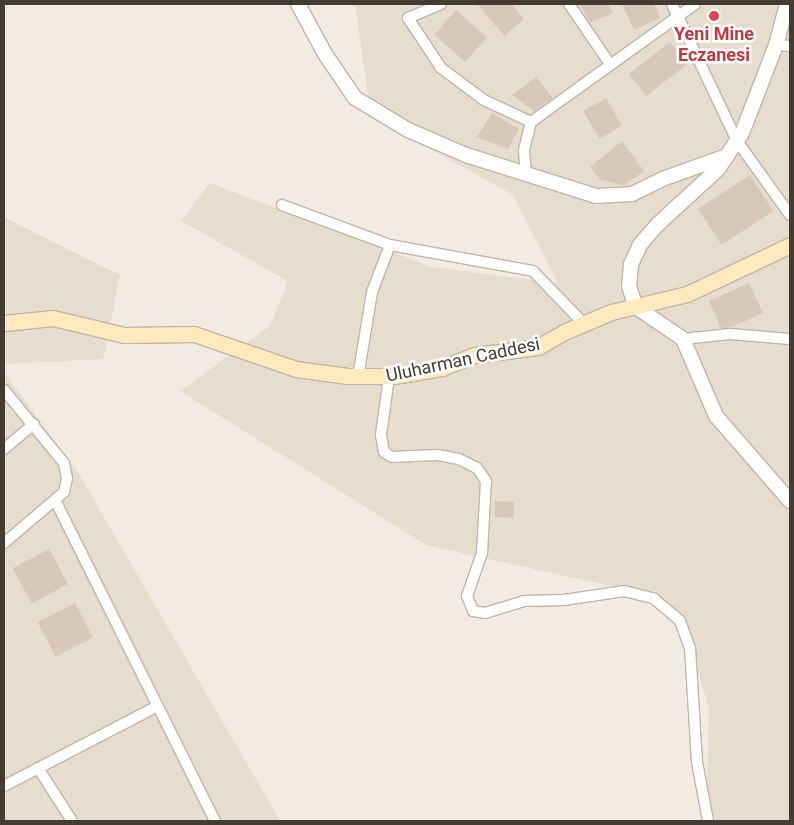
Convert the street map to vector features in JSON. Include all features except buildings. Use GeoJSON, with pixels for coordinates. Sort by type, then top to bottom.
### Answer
{"type":"FeatureCollection","features":[{"type":"Feature","properties":{"kind":"main road","name":"Uluharman Caddesi"},"geometry":{"type":"LineString","coordinates":[[4,323],[53,318],[124,335],[194,334],[286,366],[358,377],[389,377],[442,368],[474,355],[530,350],[611,312],[687,294],[790,245]]}},
{"type":"Feature","properties":{"kind":"street"},"geometry":{"type":"LineString","coordinates":[[298,4],[325,54],[356,98],[408,130],[466,155],[596,196],[632,194],[665,178],[726,156]]}},
{"type":"Feature","properties":{"kind":"street"},"geometry":{"type":"LineString","coordinates":[[441,4],[408,18],[440,68],[484,100],[532,122]]}},
{"type":"Feature","properties":{"kind":"street"},"geometry":{"type":"LineString","coordinates":[[569,4],[610,64]]}},
{"type":"Feature","properties":{"kind":"street"},"geometry":{"type":"LineString","coordinates":[[672,4],[737,141],[790,215]]}},
{"type":"Feature","properties":{"kind":"street"},"geometry":{"type":"LineString","coordinates":[[526,174],[524,150],[532,122],[694,4]]}},
{"type":"Feature","properties":{"kind":"street"},"geometry":{"type":"LineString","coordinates":[[787,4],[776,46],[737,141],[718,169],[658,224],[640,244],[631,264],[629,286],[636,307],[682,339],[716,416],[790,500]]}},
{"type":"Feature","properties":{"kind":"street"},"geometry":{"type":"LineString","coordinates":[[776,46],[790,46]]}},
{"type":"Feature","properties":{"kind":"street"},"geometry":{"type":"LineString","coordinates":[[282,206],[390,245],[533,272],[584,324]]}},
{"type":"Feature","properties":{"kind":"street"},"geometry":{"type":"LineString","coordinates":[[358,377],[372,292],[390,245]]}},
{"type":"Feature","properties":{"kind":"street"},"geometry":{"type":"LineString","coordinates":[[682,339],[730,334],[790,339]]}},
{"type":"Feature","properties":{"kind":"street"},"geometry":{"type":"LineString","coordinates":[[389,377],[381,435],[384,452],[397,457],[438,454],[459,459],[477,468],[486,481],[482,553],[467,596],[473,611],[484,613],[524,601],[564,600],[624,591],[653,598],[680,621],[690,648],[697,762],[708,821]]}},
{"type":"Feature","properties":{"kind":"street"},"geometry":{"type":"LineString","coordinates":[[4,390],[34,424],[66,470],[64,492],[4,543]]}},
{"type":"Feature","properties":{"kind":"street"},"geometry":{"type":"LineString","coordinates":[[4,449],[34,424]]}},
{"type":"Feature","properties":{"kind":"street"},"geometry":{"type":"LineString","coordinates":[[55,500],[156,707],[215,821]]}},
{"type":"Feature","properties":{"kind":"street"},"geometry":{"type":"LineString","coordinates":[[4,786],[156,707]]}},
{"type":"Feature","properties":{"kind":"street"},"geometry":{"type":"LineString","coordinates":[[38,768],[72,821]]}},
{"type":"Feature","properties":{"kind":"shaded area"},"geometry":{"type":"Polygon","coordinates":[[[355,4],[790,4],[790,821],[706,821],[709,707],[681,620],[624,589],[426,545],[180,391],[270,326],[288,281],[181,221],[210,183],[432,267],[558,283],[513,195],[371,116],[355,4]]]}},
{"type":"Feature","properties":{"kind":"shaded area"},"geometry":{"type":"Polygon","coordinates":[[[4,217],[120,275],[103,359],[4,364],[4,217]]]}},
{"type":"Feature","properties":{"kind":"shaded area"},"geometry":{"type":"Polygon","coordinates":[[[4,372],[79,474],[280,821],[4,821],[4,372]]]}},
{"type":"Feature","properties":{"kind":"place","name":"Yeni Mine Eczanesi"},"geometry":{"type":"Point","coordinates":[714,16]}}]}
